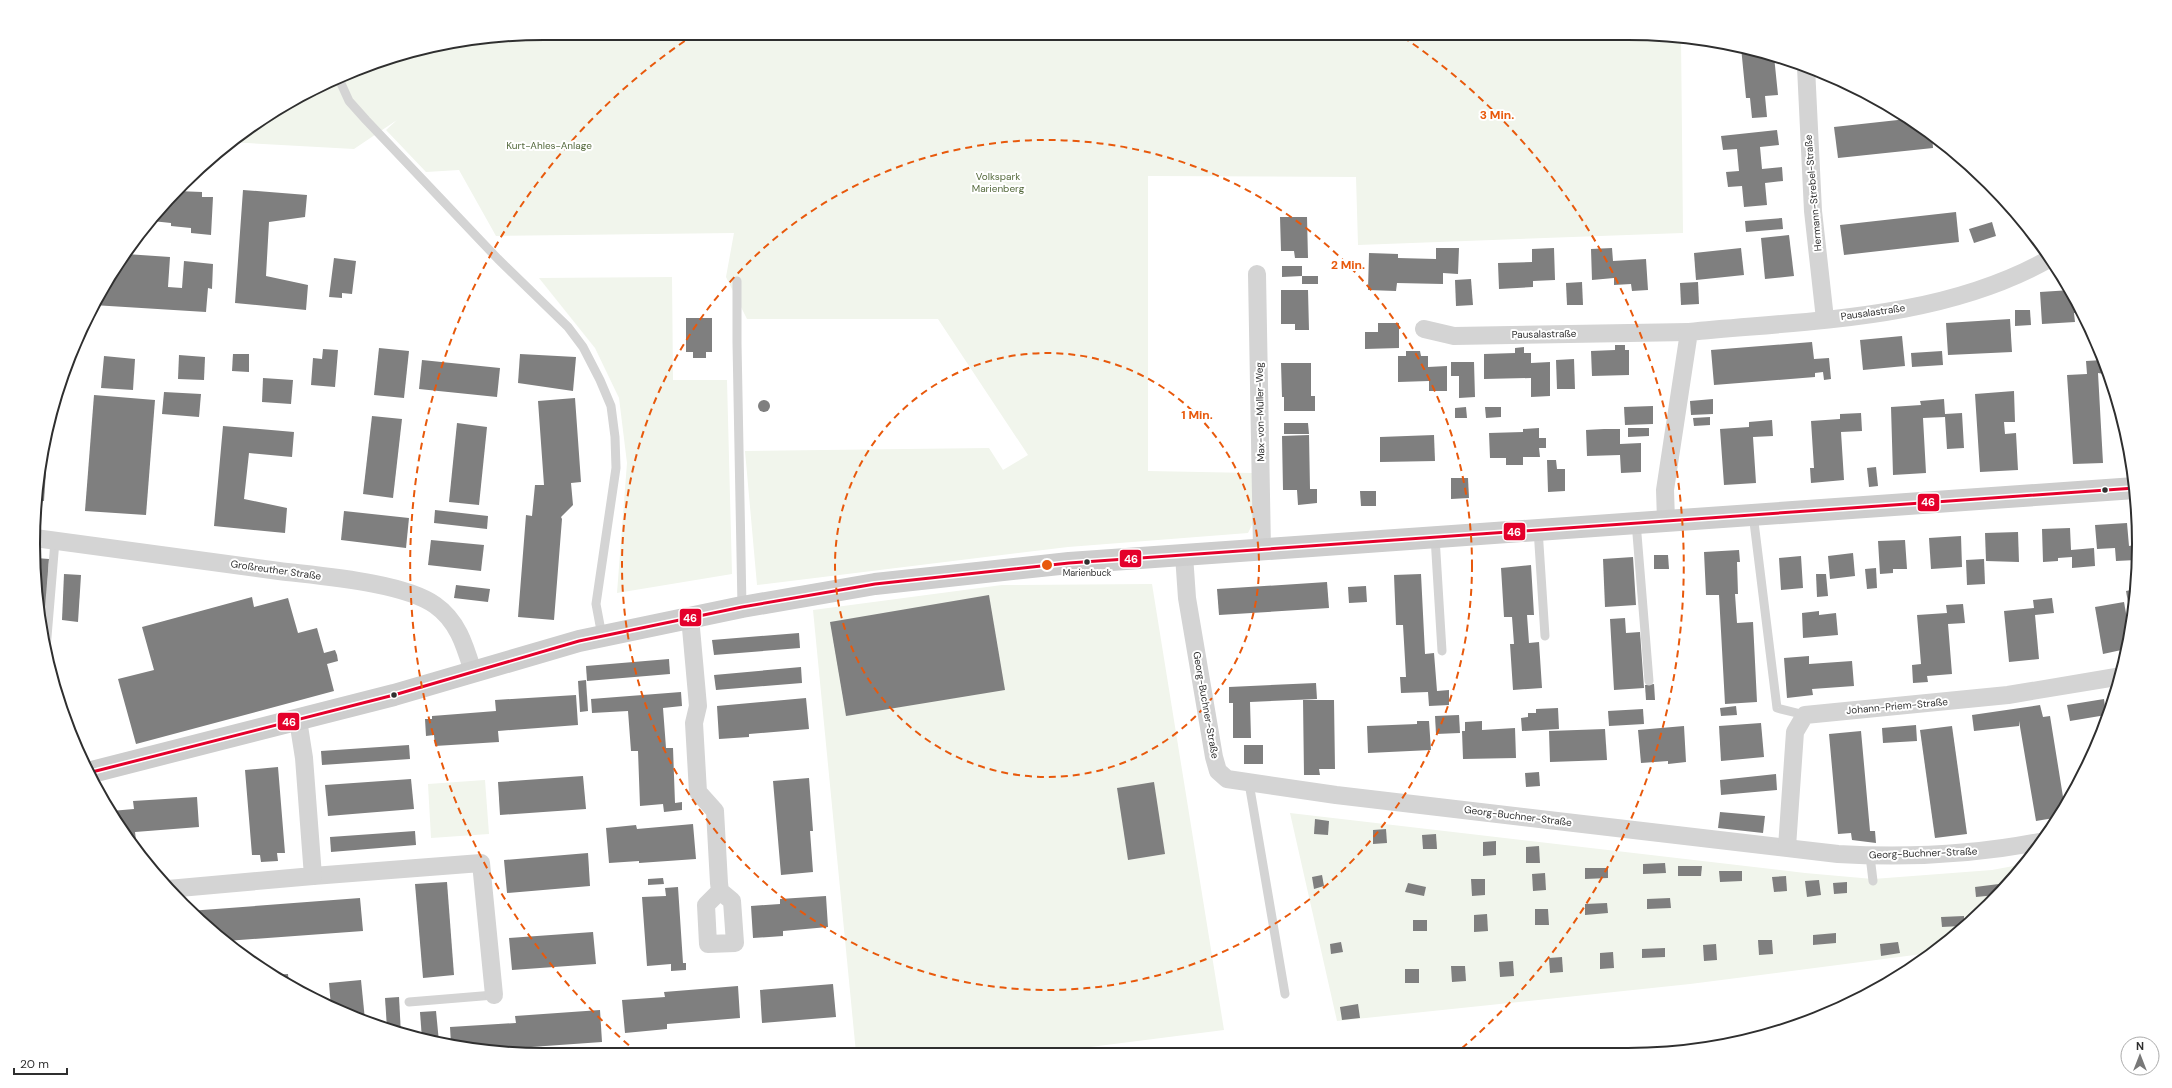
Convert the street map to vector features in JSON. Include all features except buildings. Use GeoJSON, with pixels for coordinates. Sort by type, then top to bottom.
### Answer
{"type":"FeatureCollection","features":[{"type":"Feature","properties":{"kind":"main road"},"geometry":{"type":"LineString","coordinates":[[94,771],[298,720],[602,636],[742,607],[875,584],[961,573],[1069,563],[2129,488]]}},
{"type":"Feature","properties":{"kind":"street","name":"Hermann-Strebel-Straße"},"geometry":{"type":"LineString","coordinates":[[1806,73],[1813,211],[1825,319]]}},
{"type":"Feature","properties":{"kind":"street","name":"Pausalastraße"},"geometry":{"type":"LineString","coordinates":[[1424,328],[1454,336],[1689,332],[1878,314],[1941,301],[1990,285],[2045,261]]}},
{"type":"Feature","properties":{"kind":"street","name":"Max-von-Müller-Weg"},"geometry":{"type":"LineString","coordinates":[[1258,274],[1262,550]]}},
{"type":"Feature","properties":{"kind":"street"},"geometry":{"type":"LineString","coordinates":[[1666,520],[1665,490],[1689,332]]}},
{"type":"Feature","properties":{"kind":"street","name":"Großreuther Straße"},"geometry":{"type":"LineString","coordinates":[[40,539],[344,580],[411,593],[435,605],[453,623],[462,638],[473,672]]}},
{"type":"Feature","properties":{"kind":"street","name":"Georg-Buchner-Straße"},"geometry":{"type":"LineString","coordinates":[[1184,555],[1188,598],[1218,771],[1227,779],[1344,796],[1838,854],[1870,856],[1953,854],[2006,848],[2034,843]]}},
{"type":"Feature","properties":{"kind":"street"},"geometry":{"type":"LineString","coordinates":[[690,617],[698,706],[694,723],[698,792],[715,812],[720,891]]}},
{"type":"Feature","properties":{"kind":"street","name":"Johann-Priem-Straße"},"geometry":{"type":"LineString","coordinates":[[1805,715],[2008,696],[2114,677]]}},
{"type":"Feature","properties":{"kind":"street"},"geometry":{"type":"LineString","coordinates":[[1787,847],[1795,732],[1805,715]]}},
{"type":"Feature","properties":{"kind":"street"},"geometry":{"type":"LineString","coordinates":[[298,720],[304,758],[313,876]]}},
{"type":"Feature","properties":{"kind":"street"},"geometry":{"type":"LineString","coordinates":[[177,888],[481,863],[494,995]]}},
{"type":"Feature","properties":{"kind":"lane"},"geometry":{"type":"LineString","coordinates":[[341,83],[348,101],[498,259],[568,327],[583,347],[600,380],[611,406],[615,437],[616,468],[596,604],[602,636]]}},
{"type":"Feature","properties":{"kind":"lane"},"geometry":{"type":"LineString","coordinates":[[737,281],[736,343],[742,607]]}},
{"type":"Feature","properties":{"kind":"lane"},"geometry":{"type":"LineString","coordinates":[[1753,514],[1778,708],[1805,715]]}},
{"type":"Feature","properties":{"kind":"lane"},"geometry":{"type":"LineString","coordinates":[[1636,522],[1649,681]]}},
{"type":"Feature","properties":{"kind":"lane"},"geometry":{"type":"LineString","coordinates":[[1538,529],[1545,636]]}},
{"type":"Feature","properties":{"kind":"lane"},"geometry":{"type":"LineString","coordinates":[[1435,537],[1442,651]]}},
{"type":"Feature","properties":{"kind":"lane"},"geometry":{"type":"LineString","coordinates":[[48,629],[55,541]]}},
{"type":"Feature","properties":{"kind":"lane"},"geometry":{"type":"LineString","coordinates":[[1249,783],[1285,994]]}},
{"type":"Feature","properties":{"kind":"lane"},"geometry":{"type":"LineString","coordinates":[[1870,856],[1873,881]]}},
{"type":"Feature","properties":{"kind":"lane"},"geometry":{"type":"LineString","coordinates":[[409,1002],[494,995]]}},
{"type":"Feature","properties":{"kind":"green space","name":"Volkspark Marienberg"},"geometry":{"type":"Polygon","coordinates":[[[511,41],[1661,41],[1681,43],[1683,233],[1358,245],[1356,177],[1148,176],[1148,471],[1253,473],[1253,523],[1248,533],[1068,547],[757,585],[745,451],[989,448],[1003,470],[1028,455],[938,319],[747,319],[726,277],[734,233],[496,236],[459,170],[426,172],[386,130],[397,120],[354,149],[239,143],[292,108],[351,78],[414,57],[478,44],[511,41]]]}},
{"type":"Feature","properties":{"kind":"green space"},"geometry":{"type":"Polygon","coordinates":[[[672,277],[673,380],[727,380],[732,574],[617,593],[627,463],[619,398],[595,348],[539,278],[672,277]]]}},
{"type":"Feature","properties":{"kind":"green space"},"geometry":{"type":"Polygon","coordinates":[[[1152,584],[1224,1030],[1082,1048],[856,1048],[813,610],[1002,585],[1152,584]]]}},
{"type":"Feature","properties":{"kind":"green space"},"geometry":{"type":"Polygon","coordinates":[[[485,780],[489,834],[431,838],[428,784],[485,780]]]}},
{"type":"Feature","properties":{"kind":"green space"},"geometry":{"type":"Polygon","coordinates":[[[1290,813],[1805,873],[1873,879],[1992,870],[2016,866],[1960,923],[1920,954],[1690,984],[1337,1021],[1290,813]]]}},
{"type":"Feature","properties":{"kind":"transit line","name":"46"},"geometry":{"type":"LineString","coordinates":[[94,771],[394,695],[579,641],[742,607],[875,584],[1069,563],[2129,488]]}},
{"type":"Feature","properties":{"kind":"place","name":"Marienbuck"},"geometry":{"type":"Point","coordinates":[1087,562]}},
{"type":"Feature","properties":{"kind":"park label","name":"Kurt-Ahles-Anlage"},"geometry":{"type":"Point","coordinates":[549,145]}}]}
